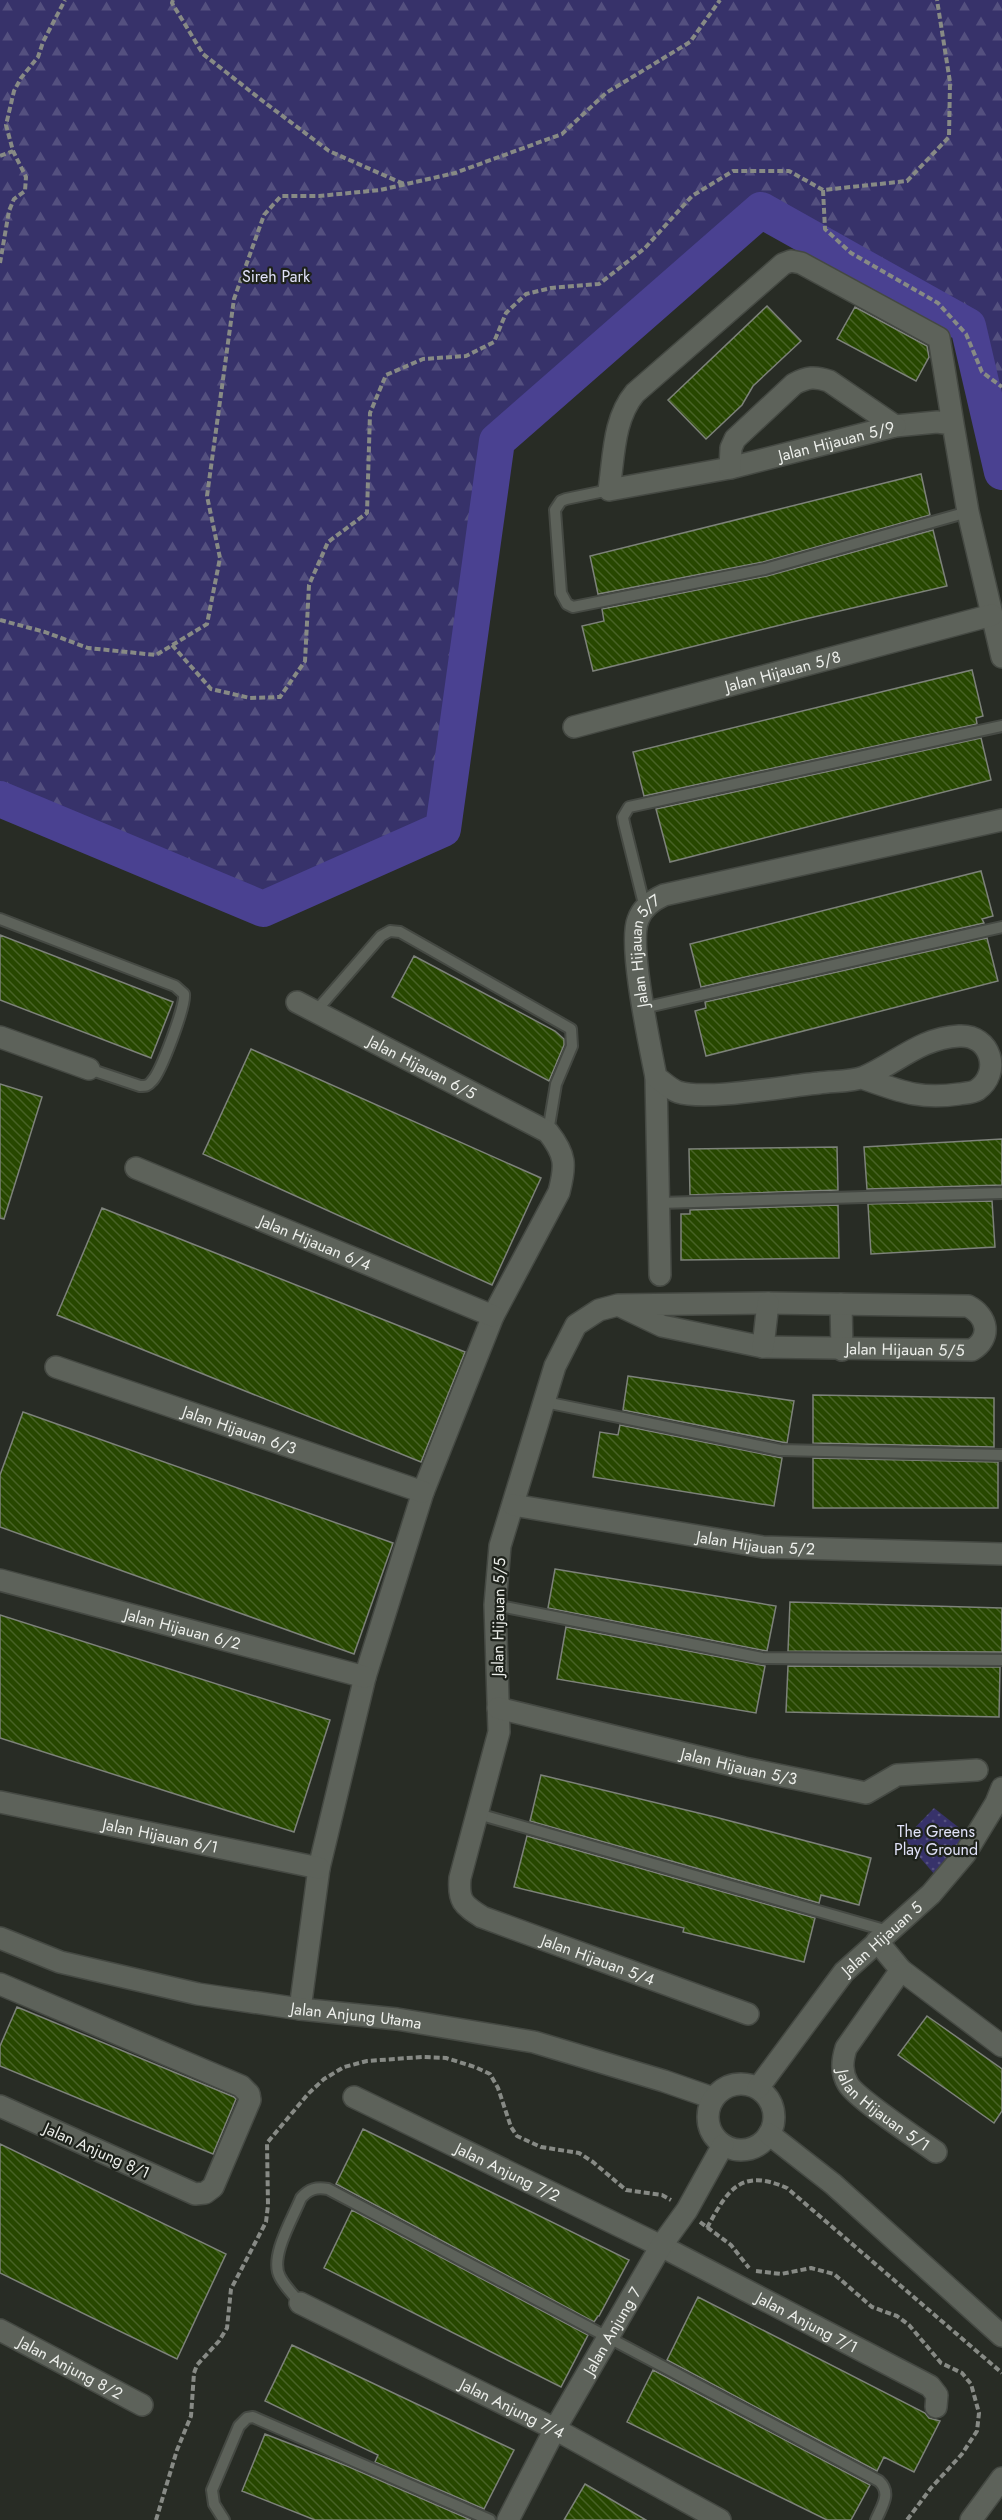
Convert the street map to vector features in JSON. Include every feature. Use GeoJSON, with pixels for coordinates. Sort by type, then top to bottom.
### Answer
{"type":"FeatureCollection","features":[{"type":"Feature","properties":{"kind":"street"},"geometry":{"type":"LineString","coordinates":[[609,490],[620,418],[626,404],[635,393],[774,272],[791,261],[801,263],[939,339],[968,512],[1002,657]]}},
{"type":"Feature","properties":{"kind":"street","name":"Jalan Hijauan 5/9"},"geometry":{"type":"LineString","coordinates":[[730,468],[731,448],[735,439],[794,384],[805,378],[817,377],[829,381],[895,426]]}},
{"type":"Feature","properties":{"kind":"street"},"geometry":{"type":"LineString","coordinates":[[895,426],[938,422],[953,424]]}},
{"type":"Feature","properties":{"kind":"street","name":"Jalan Hijauan 5/9"},"geometry":{"type":"LineString","coordinates":[[609,490],[730,468],[895,426]]}},
{"type":"Feature","properties":{"kind":"street","name":"Jalan Hijauan 5/8"},"geometry":{"type":"LineString","coordinates":[[574,727],[992,615]]}},
{"type":"Feature","properties":{"kind":"street","name":"Jalan Hijauan 5/7"},"geometry":{"type":"LineString","coordinates":[[660,1275],[656,1077],[643,1008],[635,933],[638,919],[645,909],[652,900],[664,895],[1002,820]]}},
{"type":"Feature","properties":{"kind":"street","name":"Jalan Hijauan 6/5"},"geometry":{"type":"LineString","coordinates":[[306,1007],[548,1132]]}},
{"type":"Feature","properties":{"kind":"street"},"geometry":{"type":"LineString","coordinates":[[656,1077],[678,1092],[693,1094],[862,1078],[909,1051],[932,1042],[958,1036],[972,1037],[983,1042],[993,1063],[991,1074],[985,1084],[974,1092],[944,1096],[914,1096],[862,1078]]}},
{"type":"Feature","properties":{"kind":"street"},"geometry":{"type":"LineString","coordinates":[[0,1037],[88,1069]]}},
{"type":"Feature","properties":{"kind":"street"},"geometry":{"type":"LineString","coordinates":[[300,2009],[319,1868],[365,1677],[423,1492],[493,1316],[559,1192],[564,1174],[561,1148],[548,1132]]}},
{"type":"Feature","properties":{"kind":"street","name":"Jalan Hijauan 6/4"},"geometry":{"type":"LineString","coordinates":[[135,1168],[493,1316]]}},
{"type":"Feature","properties":{"kind":"street"},"geometry":{"type":"LineString","coordinates":[[763,1347],[768,1303]]}},
{"type":"Feature","properties":{"kind":"street","name":"Jalan Hijauan 5/5"},"geometry":{"type":"LineString","coordinates":[[458,1892],[499,1732],[495,1605],[500,1546],[555,1366],[576,1325],[599,1310],[618,1305],[768,1303],[968,1306],[980,1314],[986,1330],[982,1341],[972,1350],[842,1350],[763,1347],[662,1326],[618,1305]]}},
{"type":"Feature","properties":{"kind":"street"},"geometry":{"type":"LineString","coordinates":[[841,1304],[842,1350]]}},
{"type":"Feature","properties":{"kind":"street","name":"Jalan Hijauan 6/3"},"geometry":{"type":"LineString","coordinates":[[56,1366],[423,1492]]}},
{"type":"Feature","properties":{"kind":"street","name":"Jalan Hijauan 5/2"},"geometry":{"type":"LineString","coordinates":[[513,1505],[763,1547],[1002,1554]]}},
{"type":"Feature","properties":{"kind":"street","name":"Jalan Hijauan 6/2"},"geometry":{"type":"LineString","coordinates":[[0,1580],[365,1677]]}},
{"type":"Feature","properties":{"kind":"street","name":"Jalan Hijauan 5/3"},"geometry":{"type":"LineString","coordinates":[[498,1708],[744,1768],[866,1793],[897,1775],[977,1770]]}},
{"type":"Feature","properties":{"kind":"street","name":"Jalan Hijauan 5"},"geometry":{"type":"LineString","coordinates":[[758,2088],[844,1972],[931,1894],[965,1854],[996,1803],[1002,1788]]}},
{"type":"Feature","properties":{"kind":"street","name":"Jalan Hijauan 6/1"},"geometry":{"type":"LineString","coordinates":[[0,1802],[319,1868]]}},
{"type":"Feature","properties":{"kind":"street","name":"Jalan Hijauan 5/4"},"geometry":{"type":"LineString","coordinates":[[458,1892],[465,1906],[482,1917],[748,2014]]}},
{"type":"Feature","properties":{"kind":"street"},"geometry":{"type":"LineString","coordinates":[[882,1936],[901,1970],[1002,2046]]}},
{"type":"Feature","properties":{"kind":"street","name":"Jalan Anjung Utama"},"geometry":{"type":"LineString","coordinates":[[0,1938],[60,1962],[198,1994],[300,2009],[397,2019],[534,2042],[713,2098]]}},
{"type":"Feature","properties":{"kind":"street","name":"Jalan Hijauan 5/1"},"geometry":{"type":"LineString","coordinates":[[901,1970],[846,2048],[842,2062],[843,2074],[851,2089],[936,2152]]}},
{"type":"Feature","properties":{"kind":"street","name":"Jalan Anjung 8/1"},"geometry":{"type":"LineString","coordinates":[[0,1984],[245,2089],[249,2094],[248,2105],[213,2187],[205,2193],[195,2194],[0,2106]]}},
{"type":"Feature","properties":{"kind":"street"},"geometry":{"type":"LineString","coordinates":[[742,2083],[758,2088],[765,2094],[773,2109],[774,2117],[769,2134],[757,2146],[748,2149],[740,2150],[723,2145],[708,2124],[707,2115],[713,2098],[725,2087],[733,2084],[742,2083]]}},
{"type":"Feature","properties":{"kind":"street","name":"Jalan Anjung 7/2"},"geometry":{"type":"LineString","coordinates":[[354,2097],[661,2246]]}},
{"type":"Feature","properties":{"kind":"street"},"geometry":{"type":"LineString","coordinates":[[769,2134],[833,2184],[1002,2336]]}},
{"type":"Feature","properties":{"kind":"street","name":"Jalan Anjung 7"},"geometry":{"type":"LineString","coordinates":[[508,2520],[555,2429],[661,2246],[687,2210],[723,2145]]}},
{"type":"Feature","properties":{"kind":"street","name":"Jalan Anjung 7/1"},"geometry":{"type":"LineString","coordinates":[[661,2246],[930,2386],[938,2395],[936,2407]]}},
{"type":"Feature","properties":{"kind":"street","name":"Jalan Anjung 7/4"},"geometry":{"type":"LineString","coordinates":[[300,2304],[555,2429],[720,2520]]}},
{"type":"Feature","properties":{"kind":"street","name":"Jalan Anjung 8/2"},"geometry":{"type":"LineString","coordinates":[[0,2330],[142,2404]]}},
{"type":"Feature","properties":{"kind":"street"},"geometry":{"type":"LineString","coordinates":[[971,2520],[1002,2478]]}},
{"type":"Feature","properties":{"kind":"lane"},"geometry":{"type":"LineString","coordinates":[[609,490],[566,499],[561,501],[555,510],[561,593],[567,604],[573,607],[765,569],[968,512]]}},
{"type":"Feature","properties":{"kind":"lane"},"geometry":{"type":"LineString","coordinates":[[645,909],[623,817],[629,807],[1002,726]]}},
{"type":"Feature","properties":{"kind":"lane"},"geometry":{"type":"LineString","coordinates":[[0,919],[175,986],[184,994],[184,1006],[151,1083],[140,1086],[88,1069]]}},
{"type":"Feature","properties":{"kind":"lane"},"geometry":{"type":"LineString","coordinates":[[643,1008],[1002,927]]}},
{"type":"Feature","properties":{"kind":"lane"},"geometry":{"type":"LineString","coordinates":[[306,1007],[381,936],[390,931],[400,932],[571,1029],[572,1046],[556,1084],[548,1132]]}},
{"type":"Feature","properties":{"kind":"lane"},"geometry":{"type":"LineString","coordinates":[[658,1203],[1002,1193]]}},
{"type":"Feature","properties":{"kind":"lane"},"geometry":{"type":"LineString","coordinates":[[545,1402],[780,1450],[1002,1455]]}},
{"type":"Feature","properties":{"kind":"lane"},"geometry":{"type":"LineString","coordinates":[[495,1605],[762,1658],[1002,1660]]}},
{"type":"Feature","properties":{"kind":"lane"},"geometry":{"type":"LineString","coordinates":[[478,1815],[882,1936]]}},
{"type":"Feature","properties":{"kind":"lane"},"geometry":{"type":"LineString","coordinates":[[300,2304],[280,2277],[276,2265],[278,2253],[301,2198],[306,2192],[320,2188],[328,2189],[879,2481],[885,2487],[887,2495],[876,2520]]}},
{"type":"Feature","properties":{"kind":"lane"},"geometry":{"type":"LineString","coordinates":[[224,2520],[214,2504],[212,2490],[239,2426],[247,2418],[253,2416],[490,2520]]}},
{"type":"Feature","properties":{"kind":"path"},"geometry":{"type":"LineString","coordinates":[[0,262],[9,211],[14,199],[25,191],[26,177],[13,151],[6,125],[14,91],[38,57],[43,42],[65,0]]}},
{"type":"Feature","properties":{"kind":"path"},"geometry":{"type":"LineString","coordinates":[[173,0],[172,3],[203,54],[329,151],[404,184]]}},
{"type":"Feature","properties":{"kind":"path"},"geometry":{"type":"LineString","coordinates":[[0,620],[45,632],[88,648],[156,655],[207,624],[220,558],[207,496],[222,378],[234,299],[264,215],[281,196],[330,195],[380,190],[455,173],[562,134],[606,93],[690,42],[720,0]]}},
{"type":"Feature","properties":{"kind":"path"},"geometry":{"type":"LineString","coordinates":[[172,645],[211,689],[250,698],[280,697],[305,661],[309,585],[328,542],[367,513],[369,413],[386,375],[423,359],[465,356],[494,342],[506,314],[526,294],[551,288],[599,284],[645,248],[692,196],[733,171],[789,171],[823,190],[907,181],[949,137],[950,82],[937,0]]}},
{"type":"Feature","properties":{"kind":"path"},"geometry":{"type":"LineString","coordinates":[[0,156],[13,151]]}},
{"type":"Feature","properties":{"kind":"path"},"geometry":{"type":"LineString","coordinates":[[823,190],[825,229],[850,253],[938,303],[966,334],[982,372],[1002,387]]}},
{"type":"Feature","properties":{"kind":"path"},"geometry":{"type":"LineString","coordinates":[[706,2228],[726,2196],[746,2182],[762,2179],[788,2188],[1002,2373]]}},
{"type":"Feature","properties":{"kind":"green space","name":"Sireh Park"},"geometry":{"type":"Polygon","coordinates":[[[0,0],[1002,0],[1002,472],[968,326],[761,210],[497,441],[443,829],[263,909],[0,799],[0,0]]]}},
{"type":"Feature","properties":{"kind":"green space","name":"The Greens Play Ground"},"geometry":{"type":"Polygon","coordinates":[[[934,1808],[967,1834],[941,1882],[904,1839],[934,1808]]]}},
{"type":"Feature","properties":{"kind":"building"},"geometry":{"type":"Polygon","coordinates":[[[767,306],[801,341],[753,386],[742,405],[706,439],[668,400],[767,306]]]}},
{"type":"Feature","properties":{"kind":"building"},"geometry":{"type":"Polygon","coordinates":[[[855,307],[927,346],[929,357],[916,381],[837,339],[855,307]]]}},
{"type":"Feature","properties":{"kind":"building"},"geometry":{"type":"Polygon","coordinates":[[[921,474],[930,515],[763,562],[598,594],[590,556],[921,474]]]}},
{"type":"Feature","properties":{"kind":"building"},"geometry":{"type":"Polygon","coordinates":[[[933,530],[947,586],[593,671],[582,626],[604,621],[602,609],[767,576],[933,530]]]}},
{"type":"Feature","properties":{"kind":"building"},"geometry":{"type":"Polygon","coordinates":[[[972,670],[983,716],[976,718],[977,724],[644,796],[633,752],[972,670]]]}},
{"type":"Feature","properties":{"kind":"building"},"geometry":{"type":"Polygon","coordinates":[[[981,738],[991,780],[670,862],[656,809],[981,738]]]}},
{"type":"Feature","properties":{"kind":"building"},"geometry":{"type":"Polygon","coordinates":[[[981,871],[993,916],[982,919],[984,923],[701,987],[690,944],[981,871]]]}},
{"type":"Feature","properties":{"kind":"building"},"geometry":{"type":"Polygon","coordinates":[[[0,935],[173,1002],[151,1058],[0,1000],[0,935]]]}},
{"type":"Feature","properties":{"kind":"building"},"geometry":{"type":"Polygon","coordinates":[[[987,938],[998,981],[706,1056],[695,1011],[706,1008],[705,1002],[987,938]]]}},
{"type":"Feature","properties":{"kind":"building"},"geometry":{"type":"Polygon","coordinates":[[[414,956],[555,1031],[564,1039],[564,1045],[549,1081],[392,997],[414,956]]]}},
{"type":"Feature","properties":{"kind":"building"},"geometry":{"type":"Polygon","coordinates":[[[251,1049],[541,1178],[492,1285],[203,1154],[251,1049]]]}},
{"type":"Feature","properties":{"kind":"building"},"geometry":{"type":"Polygon","coordinates":[[[0,1084],[42,1097],[4,1219],[0,1218],[0,1084]]]}},
{"type":"Feature","properties":{"kind":"building"},"geometry":{"type":"Polygon","coordinates":[[[1002,1139],[1002,1185],[867,1189],[864,1147],[1002,1139]]]}},
{"type":"Feature","properties":{"kind":"building"},"geometry":{"type":"Polygon","coordinates":[[[837,1147],[838,1190],[690,1195],[689,1149],[837,1147]]]}},
{"type":"Feature","properties":{"kind":"building"},"geometry":{"type":"Polygon","coordinates":[[[992,1201],[995,1247],[871,1254],[868,1204],[992,1201]]]}},
{"type":"Feature","properties":{"kind":"building"},"geometry":{"type":"Polygon","coordinates":[[[838,1205],[839,1258],[681,1260],[681,1214],[690,1214],[690,1210],[838,1205]]]}},
{"type":"Feature","properties":{"kind":"building"},"geometry":{"type":"Polygon","coordinates":[[[102,1208],[465,1352],[421,1462],[57,1315],[102,1208]]]}},
{"type":"Feature","properties":{"kind":"building"},"geometry":{"type":"Polygon","coordinates":[[[628,1376],[794,1401],[787,1443],[623,1410],[628,1376]]]}},
{"type":"Feature","properties":{"kind":"building"},"geometry":{"type":"Polygon","coordinates":[[[813,1395],[994,1398],[994,1447],[813,1443],[813,1395]]]}},
{"type":"Feature","properties":{"kind":"building"},"geometry":{"type":"Polygon","coordinates":[[[23,1412],[393,1543],[354,1654],[0,1527],[0,1475],[23,1412]]]}},
{"type":"Feature","properties":{"kind":"building"},"geometry":{"type":"Polygon","coordinates":[[[620,1425],[782,1458],[774,1506],[593,1477],[600,1432],[618,1435],[620,1425]]]}},
{"type":"Feature","properties":{"kind":"building"},"geometry":{"type":"Polygon","coordinates":[[[813,1458],[998,1462],[998,1508],[813,1508],[813,1458]]]}},
{"type":"Feature","properties":{"kind":"building"},"geometry":{"type":"Polygon","coordinates":[[[555,1569],[776,1606],[767,1651],[548,1608],[555,1569]]]}},
{"type":"Feature","properties":{"kind":"building"},"geometry":{"type":"Polygon","coordinates":[[[790,1602],[1002,1608],[1002,1652],[788,1651],[790,1602]]]}},
{"type":"Feature","properties":{"kind":"building"},"geometry":{"type":"Polygon","coordinates":[[[0,1615],[330,1720],[294,1832],[0,1738],[0,1615]]]}},
{"type":"Feature","properties":{"kind":"building"},"geometry":{"type":"Polygon","coordinates":[[[566,1627],[765,1666],[756,1713],[557,1679],[566,1627]]]}},
{"type":"Feature","properties":{"kind":"building"},"geometry":{"type":"Polygon","coordinates":[[[788,1666],[1000,1667],[999,1717],[786,1712],[788,1666]]]}},
{"type":"Feature","properties":{"kind":"building"},"geometry":{"type":"Polygon","coordinates":[[[541,1775],[871,1858],[859,1905],[821,1895],[819,1903],[530,1821],[541,1775]]]}},
{"type":"Feature","properties":{"kind":"building"},"geometry":{"type":"Polygon","coordinates":[[[527,1836],[815,1918],[804,1962],[683,1932],[684,1928],[514,1887],[527,1836]]]}},
{"type":"Feature","properties":{"kind":"building"},"geometry":{"type":"Polygon","coordinates":[[[17,2007],[234,2097],[236,2099],[213,2154],[0,2066],[0,2046],[17,2007]]]}},
{"type":"Feature","properties":{"kind":"building"},"geometry":{"type":"Polygon","coordinates":[[[927,2016],[1002,2069],[1002,2111],[994,2123],[898,2055],[927,2016]]]}},
{"type":"Feature","properties":{"kind":"building"},"geometry":{"type":"Polygon","coordinates":[[[363,2129],[629,2260],[599,2316],[594,2322],[336,2184],[363,2129]]]}},
{"type":"Feature","properties":{"kind":"building"},"geometry":{"type":"Polygon","coordinates":[[[0,2144],[226,2254],[177,2359],[0,2273],[0,2144]]]}},
{"type":"Feature","properties":{"kind":"building"},"geometry":{"type":"Polygon","coordinates":[[[352,2210],[588,2335],[561,2387],[324,2268],[352,2210]]]}},
{"type":"Feature","properties":{"kind":"building"},"geometry":{"type":"Polygon","coordinates":[[[698,2297],[925,2413],[929,2418],[940,2421],[914,2472],[884,2457],[877,2471],[667,2360],[698,2297]]]}},
{"type":"Feature","properties":{"kind":"building"},"geometry":{"type":"Polygon","coordinates":[[[292,2345],[514,2450],[484,2509],[375,2462],[378,2455],[265,2401],[292,2345]]]}},
{"type":"Feature","properties":{"kind":"building"},"geometry":{"type":"Polygon","coordinates":[[[653,2370],[870,2485],[851,2520],[827,2520],[627,2422],[653,2370]]]}},
{"type":"Feature","properties":{"kind":"building"},"geometry":{"type":"Polygon","coordinates":[[[265,2434],[347,2466],[471,2520],[315,2520],[242,2491],[265,2434]]]}},
{"type":"Feature","properties":{"kind":"building"},"geometry":{"type":"Polygon","coordinates":[[[585,2484],[622,2506],[646,2520],[564,2520],[585,2484]]]}},
{"type":"Feature","properties":{"kind":"waterway"},"geometry":{"type":"LineString","coordinates":[[0,799],[263,909],[443,829],[497,441],[761,210],[968,326],[1002,472]]}}]}
